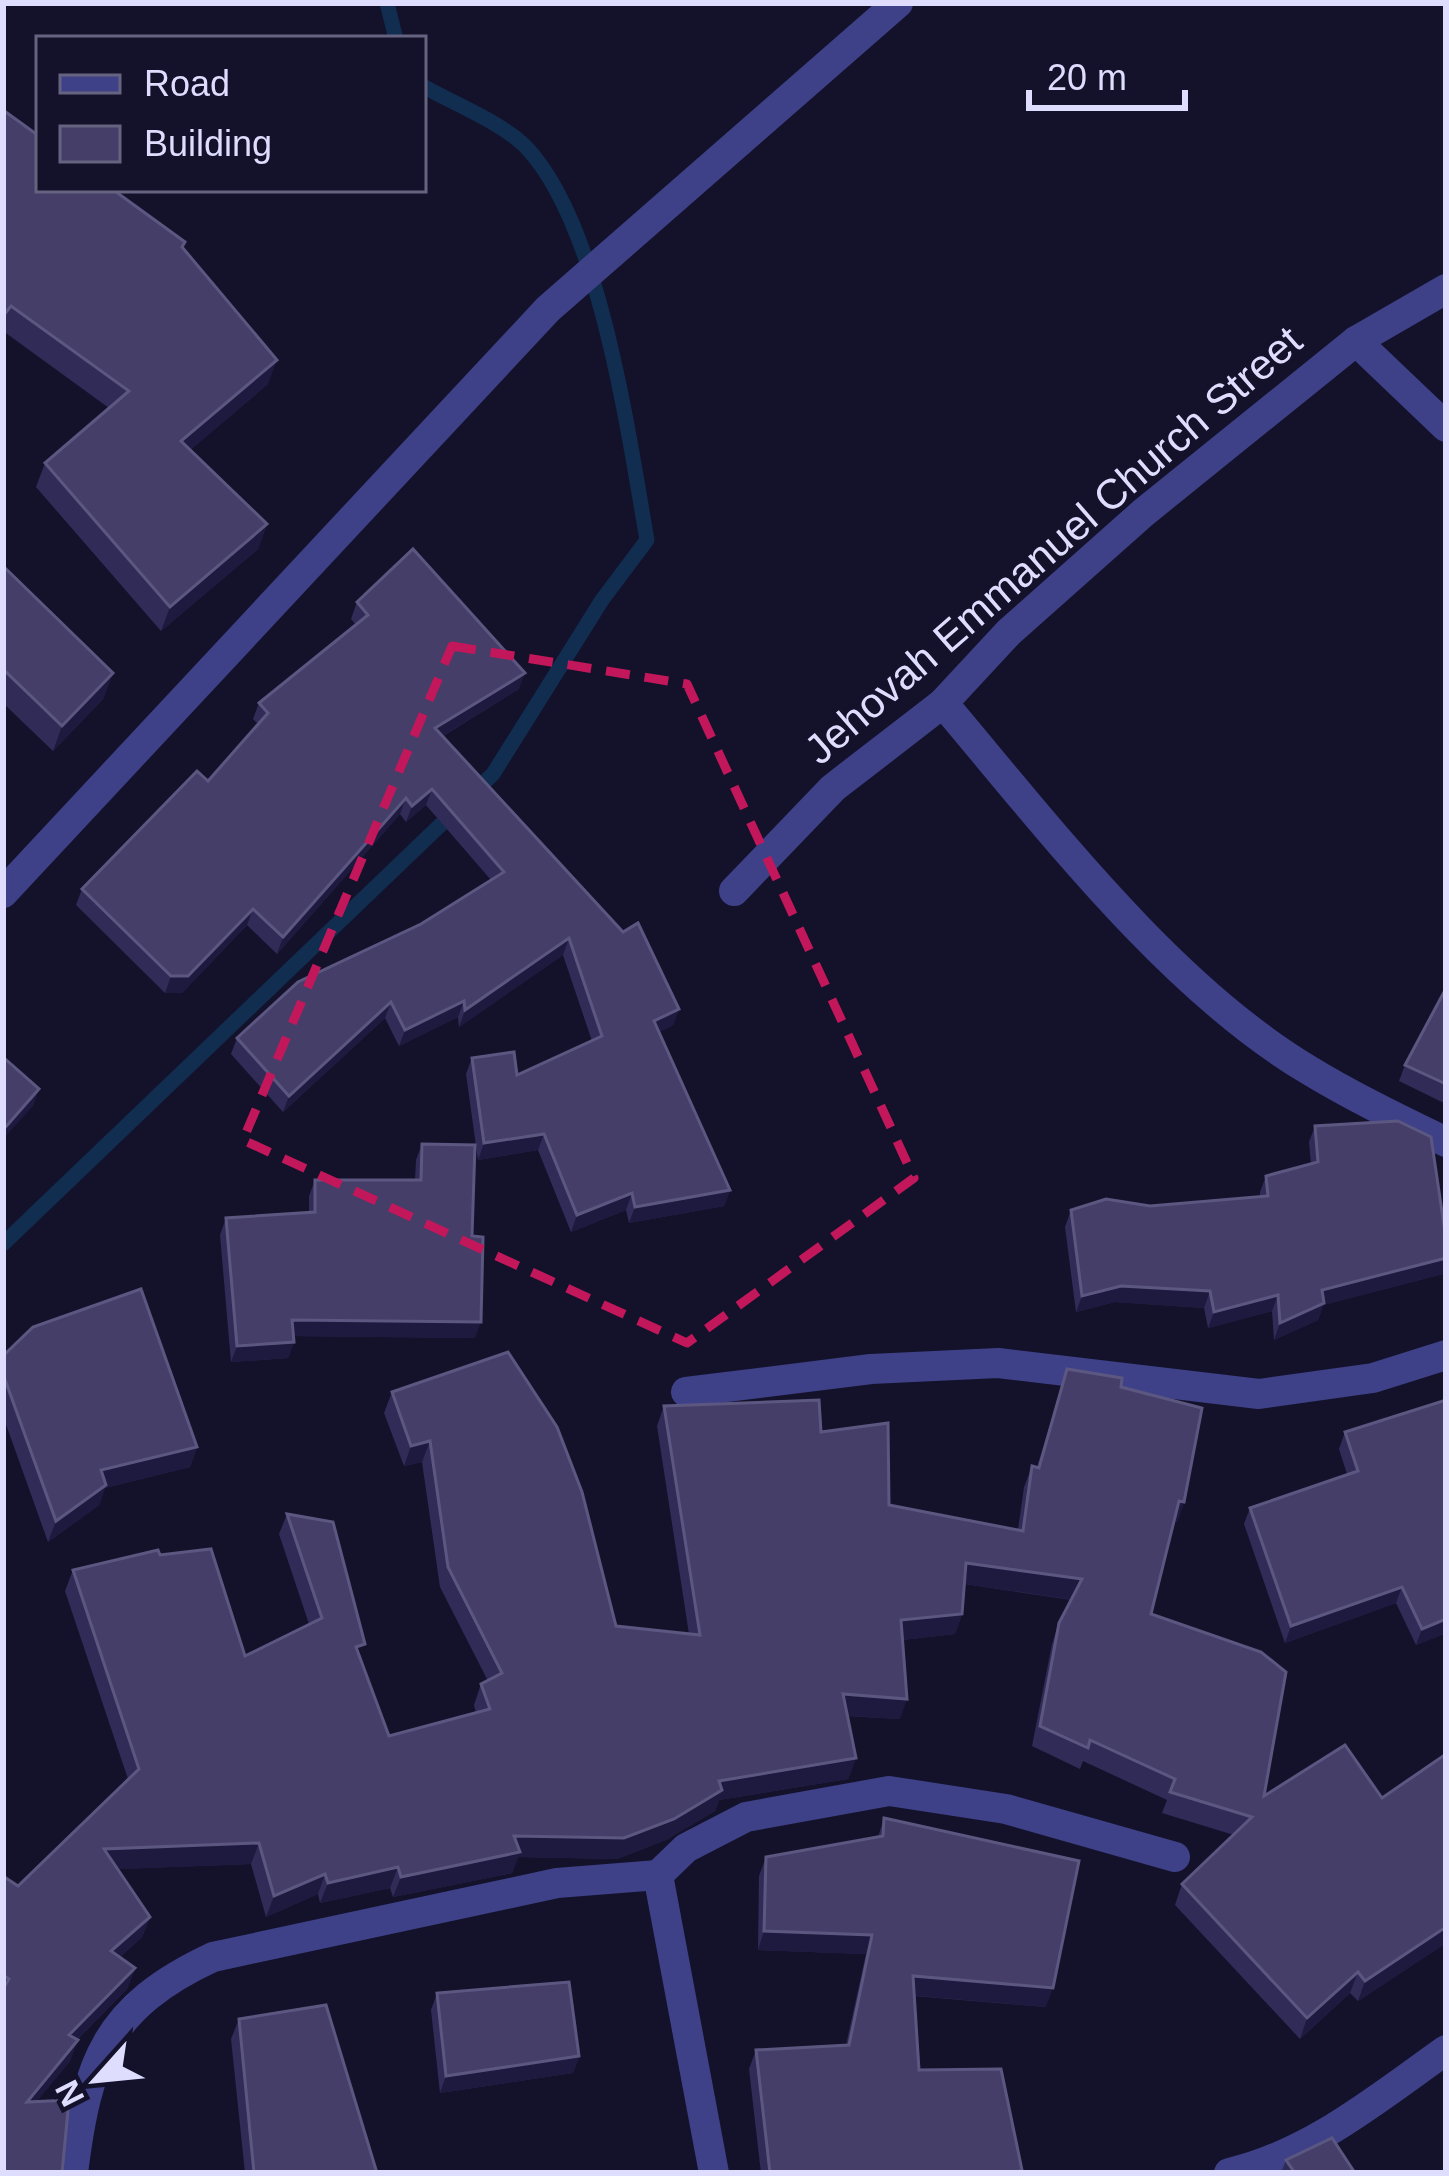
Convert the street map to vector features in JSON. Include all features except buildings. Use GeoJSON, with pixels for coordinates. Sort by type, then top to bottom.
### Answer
{"type":"FeatureCollection","features":[{"type":"Feature","properties":{"kind":"street"},"geometry":{"type":"LineString","coordinates":[[3,893],[548,309],[898,3]]}},
{"type":"Feature","properties":{"kind":"street","name":"Jehovah Emmanuel Church Street"},"geometry":{"type":"LineString","coordinates":[[734,891],[833,788],[943,703],[1009,632],[1143,513],[1356,341],[1446,289]]}},
{"type":"Feature","properties":{"kind":"street"},"geometry":{"type":"LineString","coordinates":[[1356,341],[1446,427]]}},
{"type":"Feature","properties":{"kind":"street"},"geometry":{"type":"LineString","coordinates":[[943,703],[1116,907],[1215,997],[1304,1067],[1446,1142]]}},
{"type":"Feature","properties":{"kind":"street"},"geometry":{"type":"LineString","coordinates":[[686,1392],[871,1369],[998,1363],[1259,1394],[1373,1378],[1446,1355]]}},
{"type":"Feature","properties":{"kind":"street"},"geometry":{"type":"LineString","coordinates":[[73,2173],[82,2101],[105,2039],[131,2006],[168,1978],[213,1957],[557,1883],[658,1875],[686,1847],[746,1817],[889,1791],[1006,1809],[1175,1857]]}},
{"type":"Feature","properties":{"kind":"street"},"geometry":{"type":"LineString","coordinates":[[658,1875],[714,2173]]}},
{"type":"Feature","properties":{"kind":"street"},"geometry":{"type":"LineString","coordinates":[[1229,2173],[1262,2165],[1337,2127],[1446,2050]]}},
{"type":"Feature","properties":{"kind":"highlighted area"},"geometry":{"type":"Polygon","coordinates":[[[452,646],[687,684],[914,1178],[687,1343],[243,1140],[452,646]]]}},
{"type":"Feature","properties":{"kind":"waterway"},"geometry":{"type":"LineString","coordinates":[[387,3],[395,36]]}},
{"type":"Feature","properties":{"kind":"waterway"},"geometry":{"type":"LineString","coordinates":[[426,88],[516,138],[552,182],[592,277],[607,332],[647,540],[602,600],[493,774],[473,793]]}},
{"type":"Feature","properties":{"kind":"waterway"},"geometry":{"type":"LineString","coordinates":[[3,1244],[456,810]]}}]}
